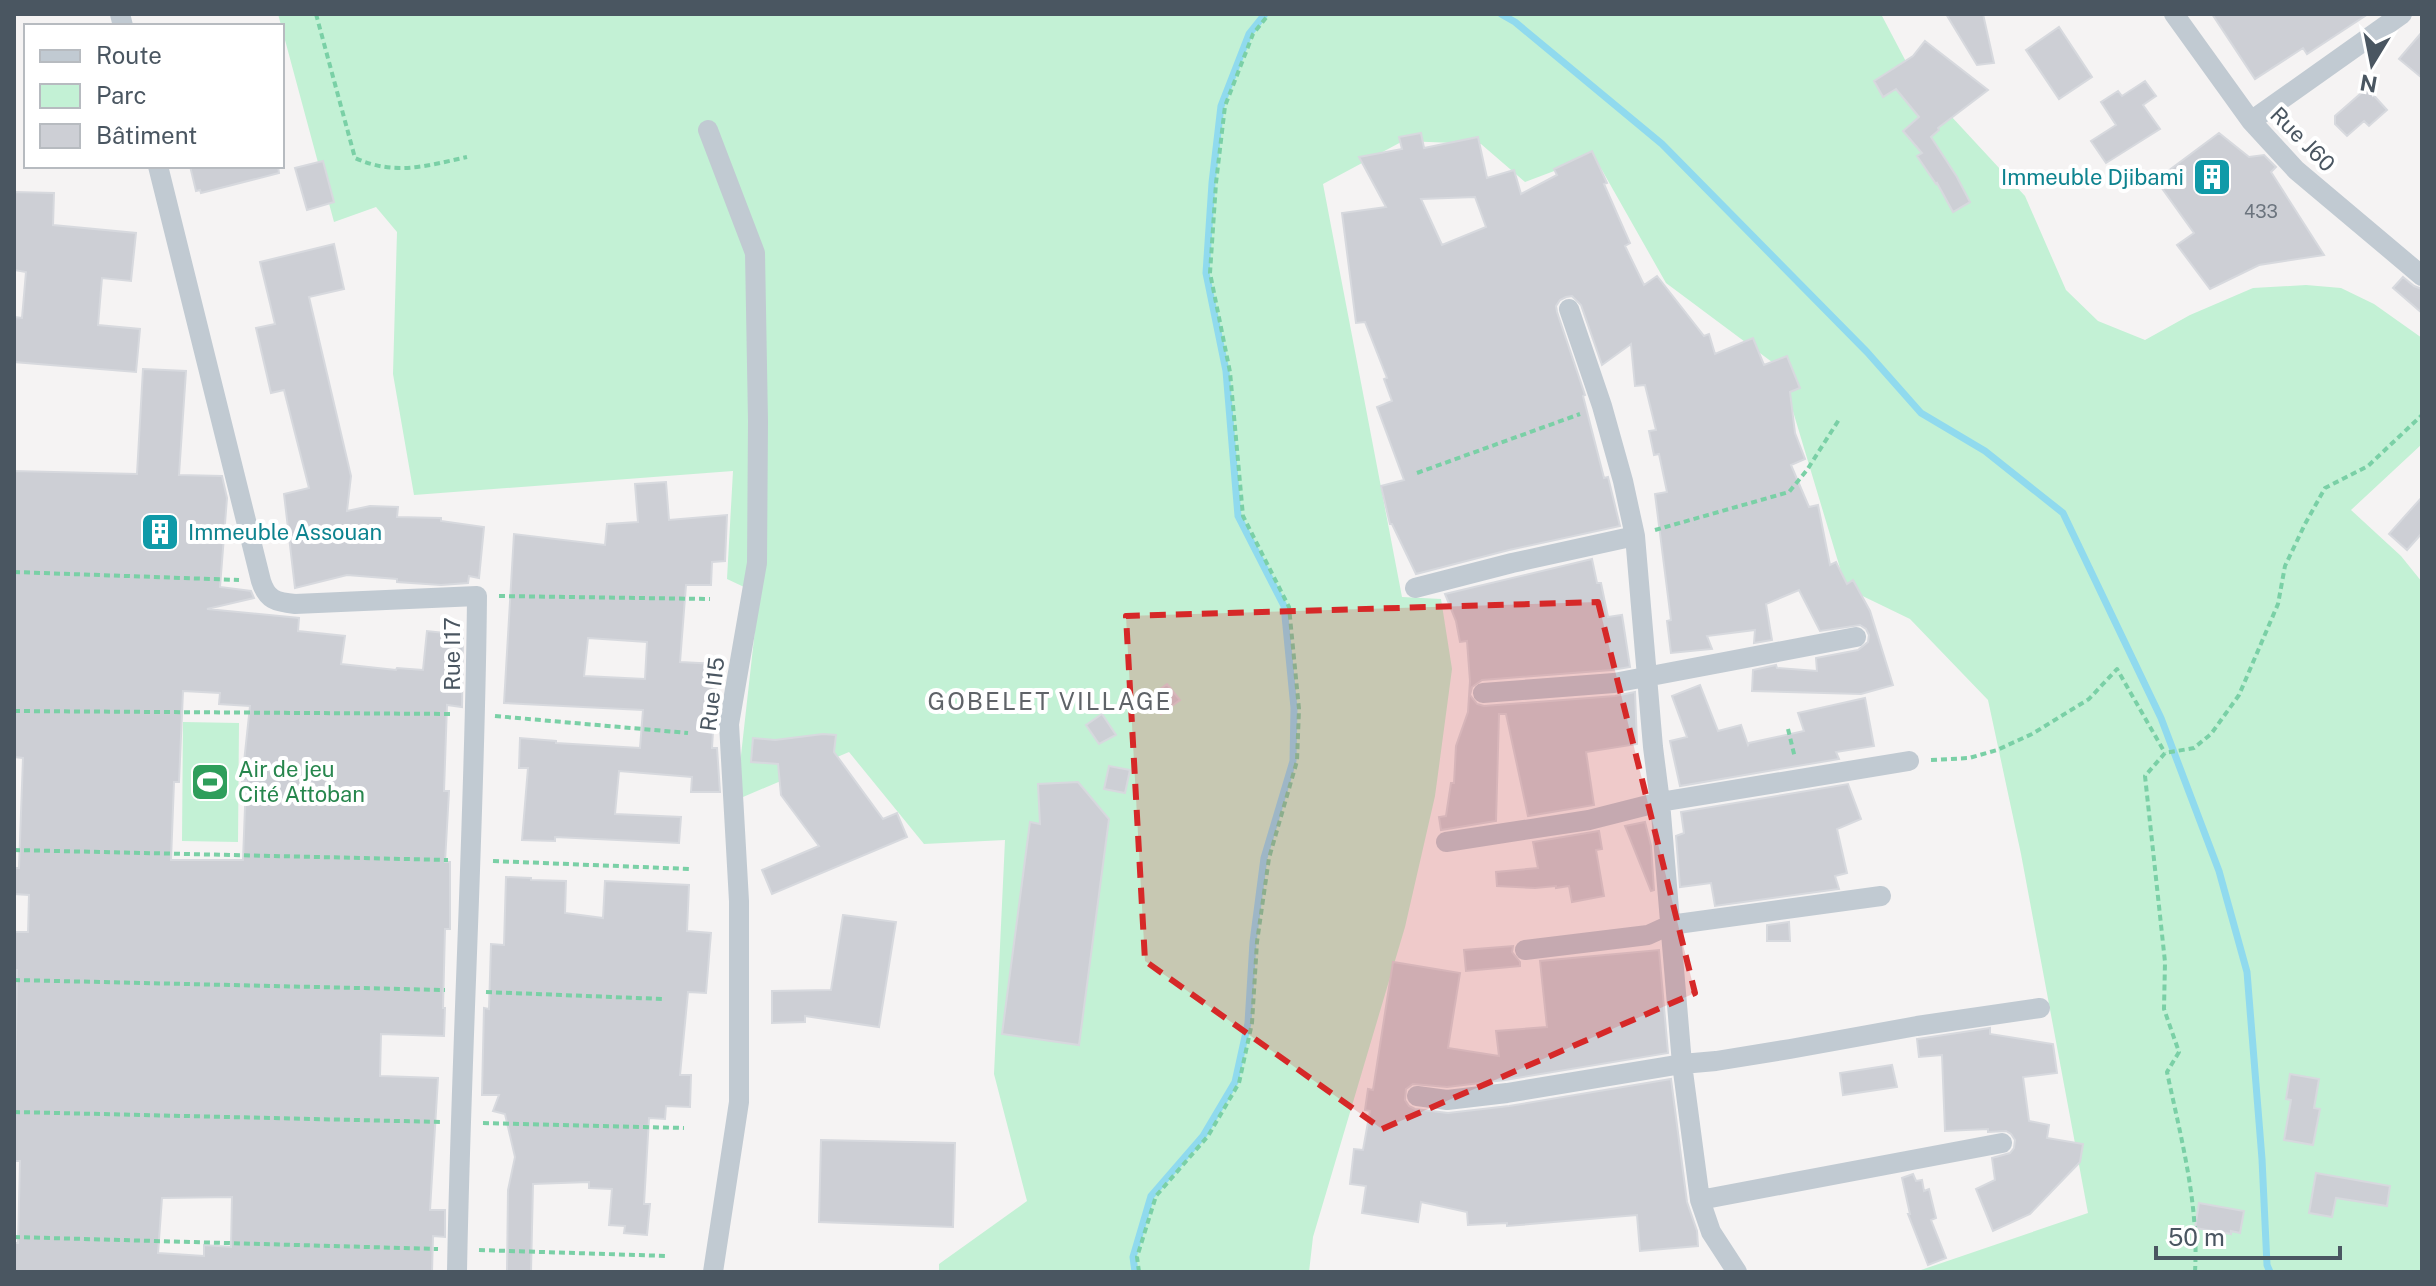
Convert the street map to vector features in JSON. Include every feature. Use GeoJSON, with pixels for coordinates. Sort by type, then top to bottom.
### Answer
{"type":"FeatureCollection","features":[{"type":"Feature","properties":{"kind":"street","name":"Rue J60"},"geometry":{"type":"LineString","coordinates":[[2174,14],[2251,121],[2296,170],[2422,276]]}},
{"type":"Feature","properties":{"kind":"street"},"geometry":{"type":"LineString","coordinates":[[2251,121],[2402,14]]}},
{"type":"Feature","properties":{"kind":"street","name":"Rue I15"},"geometry":{"type":"LineString","coordinates":[[708,130],[755,253],[758,421],[757,563],[729,724],[739,901],[739,1102],[713,1272]]}},
{"type":"Feature","properties":{"kind":"street"},"geometry":{"type":"LineString","coordinates":[[158,168],[261,581]]}},
{"type":"Feature","properties":{"kind":"street"},"geometry":{"type":"LineString","coordinates":[[1569,309],[1602,406],[1635,536],[1682,1064],[1700,1200],[1711,1232],[1737,1272]]}},
{"type":"Feature","properties":{"kind":"street"},"geometry":{"type":"LineString","coordinates":[[1415,588],[1635,536]]}},
{"type":"Feature","properties":{"kind":"street","name":"Rue I17"},"geometry":{"type":"LineString","coordinates":[[261,581],[268,597],[276,602],[295,604],[477,596],[476,714],[464,991],[457,1272]]}},
{"type":"Feature","properties":{"kind":"street"},"geometry":{"type":"LineString","coordinates":[[1483,693],[1614,683],[1856,637]]}},
{"type":"Feature","properties":{"kind":"street"},"geometry":{"type":"LineString","coordinates":[[1446,842],[1589,820],[1660,802],[1909,761]]}},
{"type":"Feature","properties":{"kind":"street"},"geometry":{"type":"LineString","coordinates":[[1525,950],[1648,935],[1670,925],[1881,896]]}},
{"type":"Feature","properties":{"kind":"street"},"geometry":{"type":"LineString","coordinates":[[1417,1096],[1447,1100],[1507,1093],[2040,1008]]}},
{"type":"Feature","properties":{"kind":"street"},"geometry":{"type":"LineString","coordinates":[[1700,1200],[2002,1143]]}},
{"type":"Feature","properties":{"kind":"path"},"geometry":{"type":"LineString","coordinates":[[316,14],[355,158],[374,166],[414,169],[467,157]]}},
{"type":"Feature","properties":{"kind":"path"},"geometry":{"type":"LineString","coordinates":[[1139,1272],[1137,1257],[1156,1196],[1208,1136],[1239,1083],[1252,1023],[1257,942],[1269,858],[1297,761],[1299,709],[1289,607],[1243,516],[1230,372],[1210,273],[1225,106],[1253,34],[1269,14]]}},
{"type":"Feature","properties":{"kind":"path"},"geometry":{"type":"LineString","coordinates":[[1417,473],[1602,406]]}},
{"type":"Feature","properties":{"kind":"path"},"geometry":{"type":"LineString","coordinates":[[2195,1272],[2190,1180],[2167,1072],[2179,1052],[2164,1009],[2165,962],[2145,776],[2165,753],[2194,748],[2211,734],[2239,695],[2278,604],[2285,566],[2325,488],[2368,466],[2422,415]]}},
{"type":"Feature","properties":{"kind":"path"},"geometry":{"type":"LineString","coordinates":[[1635,536],[1789,492],[1840,418]]}},
{"type":"Feature","properties":{"kind":"path"},"geometry":{"type":"LineString","coordinates":[[14,572],[261,581]]}},
{"type":"Feature","properties":{"kind":"path"},"geometry":{"type":"LineString","coordinates":[[477,596],[710,599]]}},
{"type":"Feature","properties":{"kind":"path"},"geometry":{"type":"LineString","coordinates":[[1909,761],[1969,758],[1997,750],[2032,734],[2089,699],[2117,669],[2165,753]]}},
{"type":"Feature","properties":{"kind":"path"},"geometry":{"type":"LineString","coordinates":[[14,711],[476,714],[688,733]]}},
{"type":"Feature","properties":{"kind":"path"},"geometry":{"type":"LineString","coordinates":[[1788,729],[1799,778]]}},
{"type":"Feature","properties":{"kind":"path"},"geometry":{"type":"LineString","coordinates":[[14,850],[470,860],[690,869]]}},
{"type":"Feature","properties":{"kind":"path"},"geometry":{"type":"LineString","coordinates":[[14,980],[663,999]]}},
{"type":"Feature","properties":{"kind":"path"},"geometry":{"type":"LineString","coordinates":[[14,1112],[684,1128]]}},
{"type":"Feature","properties":{"kind":"path"},"geometry":{"type":"LineString","coordinates":[[14,1237],[668,1256]]}},
{"type":"Feature","properties":{"kind":"highlighted area"},"geometry":{"type":"Polygon","coordinates":[[[1598,602],[1695,993],[1382,1129],[1145,961],[1126,616],[1598,602]]]}},
{"type":"Feature","properties":{"kind":"green space"},"geometry":{"type":"Polygon","coordinates":[[[278,14],[1881,14],[1913,75],[2025,196],[2066,290],[2098,321],[2145,340],[2190,315],[2253,288],[2306,285],[2341,288],[2374,304],[2422,338],[2422,444],[2351,510],[2401,556],[2422,582],[2422,1272],[1921,1272],[2088,1213],[2021,854],[1988,700],[1910,619],[1846,588],[1780,368],[1666,283],[1594,156],[1525,182],[1481,144],[1403,141],[1323,184],[1402,597],[1441,599],[1452,669],[1435,796],[1405,927],[1313,1237],[1309,1272],[939,1272],[939,1264],[1027,1201],[994,1074],[1005,840],[924,844],[849,752],[736,800],[759,594],[727,579],[733,471],[414,495],[393,374],[397,232],[376,207],[334,222],[284,36],[284,24],[281,24],[278,14]]]}},
{"type":"Feature","properties":{"kind":"green space","name":"Air de jeu Cité Attoban"},"geometry":{"type":"Polygon","coordinates":[[[183,722],[239,723],[238,842],[182,841],[183,722]]]}},
{"type":"Feature","properties":{"kind":"building"},"geometry":{"type":"Polygon","coordinates":[[[1946,14],[1983,14],[1994,63],[1977,65],[1946,14]]]}},
{"type":"Feature","properties":{"kind":"building"},"geometry":{"type":"Polygon","coordinates":[[[2212,14],[2368,14],[2307,54],[2303,48],[2255,79],[2212,14]]]}},
{"type":"Feature","properties":{"kind":"building"},"geometry":{"type":"Polygon","coordinates":[[[2059,27],[2092,77],[2059,99],[2026,50],[2059,27]]]}},
{"type":"Feature","properties":{"kind":"building"},"geometry":{"type":"Polygon","coordinates":[[[2422,32],[2422,78],[2399,59],[2422,32]]]}},
{"type":"Feature","properties":{"kind":"building"},"geometry":{"type":"Polygon","coordinates":[[[1925,41],[1988,90],[1938,128],[1931,137],[1970,202],[1953,212],[1917,156],[1922,153],[1903,131],[1919,117],[1896,89],[1883,97],[1874,81],[1913,56],[1925,41]]]}},
{"type":"Feature","properties":{"kind":"building"},"geometry":{"type":"Polygon","coordinates":[[[2145,81],[2156,96],[2143,105],[2160,129],[2106,163],[2091,141],[2116,125],[2101,102],[2118,91],[2122,96],[2145,81]]]}},
{"type":"Feature","properties":{"kind":"building"},"geometry":{"type":"Polygon","coordinates":[[[2367,88],[2387,110],[2369,126],[2364,121],[2347,136],[2335,124],[2335,116],[2367,88]]]}},
{"type":"Feature","properties":{"kind":"building"},"geometry":{"type":"Polygon","coordinates":[[[1421,133],[1424,148],[1478,137],[1487,178],[1514,170],[1521,194],[1557,175],[1554,169],[1592,151],[1630,243],[1625,246],[1644,285],[1657,276],[1704,336],[1709,334],[1715,354],[1753,338],[1764,365],[1787,356],[1800,388],[1790,392],[1795,433],[1805,459],[1791,465],[1809,507],[1818,505],[1830,565],[1836,562],[1847,584],[1853,580],[1870,611],[1893,685],[1861,694],[1752,691],[1753,670],[1776,665],[1777,668],[1817,671],[1816,658],[1858,650],[1868,642],[1869,635],[1860,625],[1820,631],[1799,590],[1766,604],[1772,640],[1754,643],[1755,630],[1707,636],[1712,649],[1671,653],[1667,621],[1671,620],[1655,494],[1667,492],[1659,454],[1654,455],[1649,431],[1656,430],[1645,385],[1635,386],[1631,344],[1602,365],[1581,305],[1572,296],[1560,300],[1556,306],[1557,312],[1585,395],[1604,478],[1608,477],[1620,526],[1416,574],[1390,524],[1381,486],[1404,480],[1377,407],[1392,401],[1384,379],[1387,378],[1365,322],[1356,323],[1342,213],[1386,207],[1359,157],[1402,149],[1399,137],[1421,133]],[[1475,197],[1421,199],[1442,245],[1486,227],[1475,197]]]}},
{"type":"Feature","properties":{"kind":"building"},"geometry":{"type":"Polygon","coordinates":[[[2219,133],[2249,157],[2264,155],[2276,167],[2271,172],[2324,255],[2259,265],[2210,289],[2177,245],[2194,233],[2156,180],[2219,133]]]}},
{"type":"Feature","properties":{"kind":"building"},"geometry":{"type":"Polygon","coordinates":[[[323,161],[334,202],[307,210],[295,168],[323,161]]]}},
{"type":"Feature","properties":{"kind":"building"},"geometry":{"type":"Polygon","coordinates":[[[190,168],[278,168],[279,173],[201,193],[200,190],[196,191],[190,168]]]}},
{"type":"Feature","properties":{"kind":"building"},"geometry":{"type":"Polygon","coordinates":[[[14,192],[54,193],[53,225],[136,233],[131,281],[102,278],[98,325],[140,329],[136,372],[14,362],[14,317],[22,318],[26,272],[14,270],[14,192]]]}},
{"type":"Feature","properties":{"kind":"building"},"geometry":{"type":"Polygon","coordinates":[[[334,244],[344,289],[309,297],[351,476],[347,511],[370,506],[398,507],[397,517],[441,518],[441,521],[484,527],[479,578],[469,576],[468,583],[441,585],[347,575],[295,588],[284,494],[309,488],[284,390],[271,393],[256,328],[275,324],[260,262],[334,244]]]}},
{"type":"Feature","properties":{"kind":"building"},"geometry":{"type":"Polygon","coordinates":[[[2403,277],[2422,289],[2422,313],[2393,288],[2403,277]]]}},
{"type":"Feature","properties":{"kind":"building"},"geometry":{"type":"Polygon","coordinates":[[[143,369],[186,371],[179,475],[222,476],[227,498],[220,587],[251,591],[254,598],[207,609],[299,618],[298,631],[345,636],[341,664],[396,670],[423,670],[427,631],[463,635],[462,707],[447,705],[444,791],[449,791],[445,862],[450,862],[450,929],[445,929],[444,1036],[381,1034],[380,1076],[438,1078],[430,1210],[445,1210],[445,1237],[433,1236],[432,1272],[14,1272],[14,1243],[18,1243],[20,1161],[14,1161],[17,970],[14,970],[14,932],[28,932],[29,895],[14,894],[14,868],[19,868],[23,758],[14,757],[14,471],[137,474],[143,369]],[[183,691],[179,782],[174,782],[171,860],[243,860],[246,781],[242,781],[250,706],[219,704],[220,693],[183,691]],[[232,1197],[162,1198],[158,1253],[204,1256],[204,1245],[231,1247],[232,1197]]]}},
{"type":"Feature","properties":{"kind":"building"},"geometry":{"type":"Polygon","coordinates":[[[666,482],[669,520],[727,515],[725,561],[712,562],[711,585],[686,585],[680,662],[717,664],[712,748],[717,748],[720,792],[691,792],[692,777],[619,771],[615,814],[681,817],[679,843],[555,837],[555,841],[522,840],[528,768],[519,768],[520,738],[640,748],[643,710],[504,703],[514,534],[605,545],[607,524],[638,522],[635,484],[666,482]],[[588,638],[584,676],[645,679],[647,642],[588,638]]]}},
{"type":"Feature","properties":{"kind":"building"},"geometry":{"type":"Polygon","coordinates":[[[2422,497],[2422,533],[2407,550],[2389,534],[2422,497]]]}},
{"type":"Feature","properties":{"kind":"building"},"geometry":{"type":"Polygon","coordinates":[[[1592,559],[1608,617],[1622,615],[1630,667],[1482,680],[1472,687],[1470,695],[1477,704],[1484,706],[1635,692],[1637,744],[1586,752],[1594,805],[1528,816],[1506,714],[1499,714],[1496,821],[1441,830],[1439,817],[1446,816],[1451,783],[1454,783],[1456,746],[1468,712],[1470,681],[1467,641],[1460,642],[1456,621],[1445,594],[1592,559]]]}},
{"type":"Feature","properties":{"kind":"building"},"geometry":{"type":"Polygon","coordinates":[[[1167,684],[1180,700],[1161,714],[1149,697],[1167,684]]]}},
{"type":"Feature","properties":{"kind":"building"},"geometry":{"type":"Polygon","coordinates":[[[1700,685],[1718,731],[1741,725],[1748,745],[1804,731],[1798,713],[1865,698],[1874,746],[1836,752],[1839,759],[1680,786],[1670,741],[1687,737],[1672,696],[1700,685]]]}},
{"type":"Feature","properties":{"kind":"building"},"geometry":{"type":"Polygon","coordinates":[[[1102,714],[1116,735],[1099,744],[1086,725],[1102,714]]]}},
{"type":"Feature","properties":{"kind":"building"},"geometry":{"type":"Polygon","coordinates":[[[836,735],[834,752],[883,819],[897,813],[907,837],[772,894],[762,870],[819,846],[781,795],[778,764],[751,762],[753,738],[775,740],[836,735]]]}},
{"type":"Feature","properties":{"kind":"building"},"geometry":{"type":"Polygon","coordinates":[[[1109,766],[1130,770],[1125,793],[1104,789],[1109,766]]]}},
{"type":"Feature","properties":{"kind":"building"},"geometry":{"type":"Polygon","coordinates":[[[1078,782],[1109,819],[1079,1045],[1002,1034],[1030,822],[1040,824],[1038,784],[1078,782]]]}},
{"type":"Feature","properties":{"kind":"building"},"geometry":{"type":"Polygon","coordinates":[[[1848,784],[1861,819],[1837,829],[1847,873],[1835,876],[1839,889],[1715,906],[1711,883],[1680,887],[1676,836],[1684,833],[1681,812],[1848,784]]]}},
{"type":"Feature","properties":{"kind":"building"},"geometry":{"type":"Polygon","coordinates":[[[1645,822],[1651,846],[1654,890],[1651,891],[1625,826],[1645,822]]]}},
{"type":"Feature","properties":{"kind":"building"},"geometry":{"type":"Polygon","coordinates":[[[1599,831],[1602,849],[1596,850],[1604,896],[1572,902],[1569,886],[1497,886],[1496,872],[1538,868],[1533,842],[1599,831]]]}},
{"type":"Feature","properties":{"kind":"building"},"geometry":{"type":"Polygon","coordinates":[[[506,877],[566,881],[565,913],[603,918],[605,881],[689,885],[687,931],[711,933],[706,993],[688,992],[680,1075],[691,1075],[690,1107],[666,1106],[665,1119],[649,1118],[644,1204],[650,1204],[647,1235],[624,1233],[625,1226],[609,1225],[612,1189],[589,1188],[589,1182],[533,1184],[531,1272],[507,1272],[508,1190],[515,1157],[505,1114],[493,1111],[499,1095],[482,1095],[484,1008],[489,1009],[491,944],[504,945],[506,877]]]}},
{"type":"Feature","properties":{"kind":"building"},"geometry":{"type":"Polygon","coordinates":[[[843,915],[896,922],[879,1027],[805,1016],[805,1022],[772,1023],[772,991],[831,990],[843,915]]]}},
{"type":"Feature","properties":{"kind":"building"},"geometry":{"type":"Polygon","coordinates":[[[1789,922],[1790,941],[1767,941],[1767,925],[1789,922]]]}},
{"type":"Feature","properties":{"kind":"building"},"geometry":{"type":"Polygon","coordinates":[[[1513,946],[1512,952],[1520,966],[1466,971],[1464,950],[1513,946]]]}},
{"type":"Feature","properties":{"kind":"building"},"geometry":{"type":"Polygon","coordinates":[[[1659,950],[1668,1053],[1505,1080],[1447,1087],[1413,1084],[1406,1089],[1405,1100],[1415,1109],[1448,1113],[1671,1079],[1687,1202],[1697,1231],[1698,1246],[1640,1251],[1637,1215],[1507,1226],[1507,1223],[1468,1225],[1467,1212],[1421,1202],[1418,1222],[1362,1213],[1366,1186],[1350,1184],[1354,1149],[1363,1150],[1370,1111],[1365,1110],[1368,1089],[1373,1090],[1393,962],[1460,973],[1448,1048],[1499,1056],[1496,1031],[1547,1027],[1540,961],[1659,950]]]}},
{"type":"Feature","properties":{"kind":"building"},"geometry":{"type":"Polygon","coordinates":[[[1990,1028],[1990,1034],[2053,1044],[2057,1073],[2023,1077],[2029,1121],[2049,1125],[2047,1138],[2083,1144],[2080,1162],[2030,1214],[1993,1231],[1976,1189],[1995,1180],[1992,1158],[2010,1153],[2015,1140],[2006,1131],[1945,1131],[1942,1055],[1919,1057],[1917,1039],[1990,1028]]]}},
{"type":"Feature","properties":{"kind":"building"},"geometry":{"type":"Polygon","coordinates":[[[1892,1065],[1897,1087],[1843,1095],[1840,1073],[1892,1065]]]}},
{"type":"Feature","properties":{"kind":"building"},"geometry":{"type":"Polygon","coordinates":[[[2290,1074],[2319,1079],[2314,1108],[2320,1109],[2313,1145],[2284,1140],[2291,1100],[2286,1099],[2290,1074]]]}},
{"type":"Feature","properties":{"kind":"building"},"geometry":{"type":"Polygon","coordinates":[[[821,1140],[955,1143],[953,1227],[819,1222],[821,1140]]]}},
{"type":"Feature","properties":{"kind":"building"},"geometry":{"type":"Polygon","coordinates":[[[2316,1173],[2390,1186],[2387,1206],[2336,1198],[2332,1217],[2309,1213],[2316,1173]]]}},
{"type":"Feature","properties":{"kind":"building"},"geometry":{"type":"Polygon","coordinates":[[[1913,1174],[1916,1181],[1922,1180],[1924,1191],[1929,1189],[1936,1218],[1931,1220],[1946,1258],[1928,1265],[1908,1214],[1902,1178],[1913,1174]]]}},
{"type":"Feature","properties":{"kind":"building"},"geometry":{"type":"Polygon","coordinates":[[[2199,1203],[2244,1211],[2240,1233],[2195,1228],[2199,1203]]]}},
{"type":"Feature","properties":{"kind":"waterway"},"geometry":{"type":"LineString","coordinates":[[1135,1272],[1133,1257],[1151,1196],[1203,1136],[1235,1082],[1248,1023],[1253,942],[1264,858],[1293,761],[1294,708],[1284,606],[1238,516],[1226,371],[1206,273],[1221,106],[1249,34],[1265,14]]}},
{"type":"Feature","properties":{"kind":"waterway"},"geometry":{"type":"LineString","coordinates":[[1501,14],[1515,22],[1662,144],[1867,352],[1921,413],[1985,451],[2063,513],[2161,718],[2219,871],[2247,972],[2267,1265],[2270,1272]]}},
{"type":"Feature","properties":{"kind":"place","name":"Immeuble Djibami"},"geometry":{"type":"Point","coordinates":[2212,177]}},
{"type":"Feature","properties":{"kind":"place","name":"Immeuble Assouan"},"geometry":{"type":"Point","coordinates":[160,532]}},
{"type":"Feature","properties":{"kind":"place","name":"Air de jeu Cité Attoban"},"geometry":{"type":"Point","coordinates":[210,782]}},
{"type":"Feature","properties":{"kind":"district","name":"GOBELET VILLAGE"},"geometry":{"type":"Point","coordinates":[1050,701]}}]}
